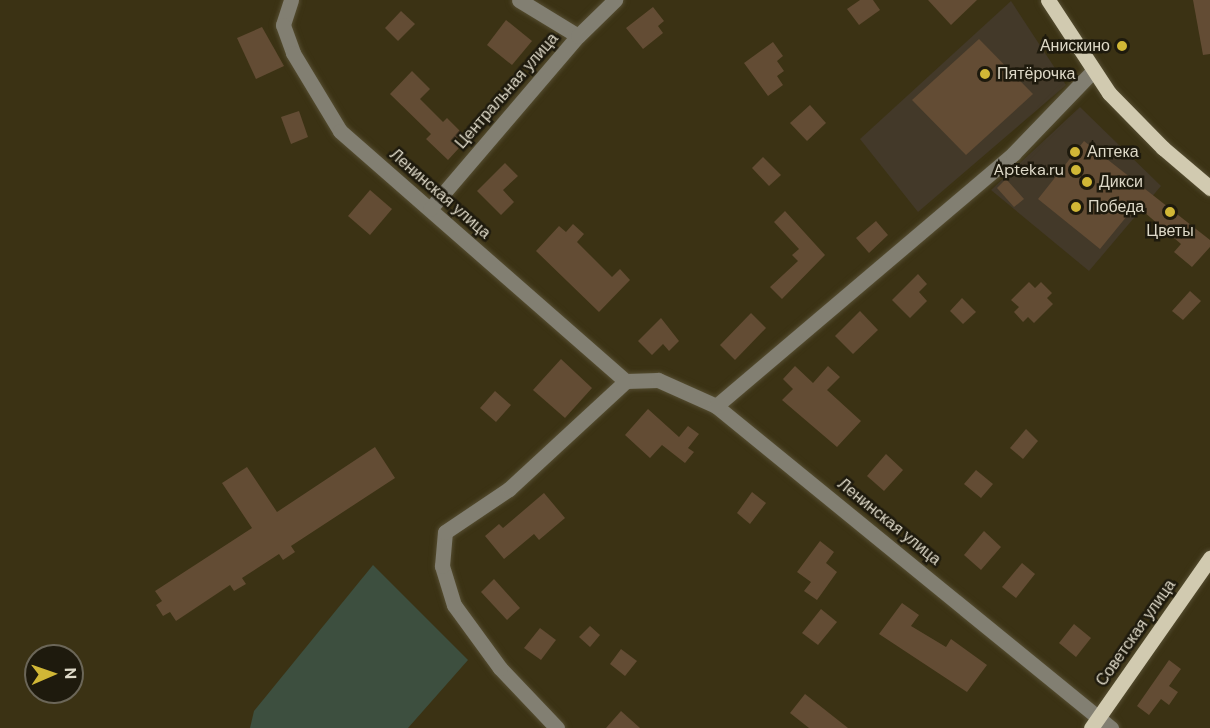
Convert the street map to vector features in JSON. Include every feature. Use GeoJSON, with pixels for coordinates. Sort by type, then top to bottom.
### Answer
{"type":"FeatureCollection","features":[{"type":"Feature","properties":{"kind":"main road"},"geometry":{"type":"LineString","coordinates":[[1048,0],[1093,71],[1134,122],[1210,188]]}},
{"type":"Feature","properties":{"kind":"main road","name":"Советская улица"},"geometry":{"type":"LineString","coordinates":[[1094,723],[1210,558]]}},
{"type":"Feature","properties":{"kind":"street","name":"Ленинская улица"},"geometry":{"type":"LineString","coordinates":[[291,0],[283,25],[293,53],[323,107],[340,131],[626,381],[658,380],[716,406],[1094,723],[1111,728]]}},
{"type":"Feature","properties":{"kind":"street"},"geometry":{"type":"LineString","coordinates":[[519,0],[578,36]]}},
{"type":"Feature","properties":{"kind":"street","name":"Центральная улица"},"geometry":{"type":"LineString","coordinates":[[430,209],[578,36],[615,0]]}},
{"type":"Feature","properties":{"kind":"street"},"geometry":{"type":"LineString","coordinates":[[716,406],[1013,154],[1093,71]]}},
{"type":"Feature","properties":{"kind":"street"},"geometry":{"type":"LineString","coordinates":[[557,728],[500,668],[454,605],[441,566],[445,532],[509,489],[626,381]]}},
{"type":"Feature","properties":{"kind":"shaded area"},"geometry":{"type":"Polygon","coordinates":[[[1011,1],[1066,85],[918,212],[860,139],[1011,1]]]}},
{"type":"Feature","properties":{"kind":"shaded area"},"geometry":{"type":"Polygon","coordinates":[[[1080,107],[1161,186],[1089,271],[991,190],[1080,107]]]}},
{"type":"Feature","properties":{"kind":"green space"},"geometry":{"type":"Polygon","coordinates":[[[373,565],[468,660],[408,728],[250,728],[254,711],[373,565]]]}},
{"type":"Feature","properties":{"kind":"building"},"geometry":{"type":"Polygon","coordinates":[[[860,0],[873,0],[880,10],[859,25],[847,9],[860,0]]]}},
{"type":"Feature","properties":{"kind":"building"},"geometry":{"type":"Polygon","coordinates":[[[928,0],[977,0],[951,25],[928,0]]]}},
{"type":"Feature","properties":{"kind":"building"},"geometry":{"type":"Polygon","coordinates":[[[1193,0],[1210,0],[1210,54],[1203,55],[1193,0]]]}},
{"type":"Feature","properties":{"kind":"building"},"geometry":{"type":"Polygon","coordinates":[[[653,7],[664,21],[658,26],[663,33],[643,49],[626,28],[653,7]]]}},
{"type":"Feature","properties":{"kind":"building"},"geometry":{"type":"Polygon","coordinates":[[[401,11],[415,24],[398,41],[385,28],[401,11]]]}},
{"type":"Feature","properties":{"kind":"building"},"geometry":{"type":"Polygon","coordinates":[[[506,20],[532,41],[512,65],[487,45],[506,20]]]}},
{"type":"Feature","properties":{"kind":"building"},"geometry":{"type":"Polygon","coordinates":[[[262,27],[284,66],[256,79],[237,38],[262,27]]]}},
{"type":"Feature","properties":{"kind":"building"},"geometry":{"type":"Polygon","coordinates":[[[979,39],[1033,94],[966,155],[912,100],[979,39]]]}},
{"type":"Feature","properties":{"kind":"building"},"geometry":{"type":"Polygon","coordinates":[[[773,42],[783,56],[777,61],[784,71],[777,76],[783,85],[768,96],[744,63],[773,42]]]}},
{"type":"Feature","properties":{"kind":"building"},"geometry":{"type":"Polygon","coordinates":[[[412,71],[430,89],[420,99],[443,122],[447,118],[462,133],[453,142],[459,148],[448,160],[426,139],[431,134],[390,94],[412,71]]]}},
{"type":"Feature","properties":{"kind":"building"},"geometry":{"type":"Polygon","coordinates":[[[810,105],[826,123],[807,141],[790,123],[810,105]]]}},
{"type":"Feature","properties":{"kind":"building"},"geometry":{"type":"Polygon","coordinates":[[[299,111],[308,137],[291,144],[281,117],[299,111]]]}},
{"type":"Feature","properties":{"kind":"building"},"geometry":{"type":"Polygon","coordinates":[[[1084,141],[1210,240],[1210,247],[1192,267],[1174,252],[1181,244],[1136,205],[1100,249],[1038,199],[1084,141]]]}},
{"type":"Feature","properties":{"kind":"building"},"geometry":{"type":"Polygon","coordinates":[[[763,157],[781,175],[769,186],[752,168],[763,157]]]}},
{"type":"Feature","properties":{"kind":"building"},"geometry":{"type":"Polygon","coordinates":[[[505,163],[518,176],[503,190],[514,202],[501,215],[477,191],[505,163]]]}},
{"type":"Feature","properties":{"kind":"building"},"geometry":{"type":"Polygon","coordinates":[[[1006,179],[1024,199],[1014,207],[997,188],[1006,179]]]}},
{"type":"Feature","properties":{"kind":"building"},"geometry":{"type":"Polygon","coordinates":[[[370,190],[392,209],[370,235],[348,216],[370,190]]]}},
{"type":"Feature","properties":{"kind":"building"},"geometry":{"type":"Polygon","coordinates":[[[785,211],[825,255],[782,299],[770,287],[798,261],[792,255],[799,249],[774,222],[785,211]]]}},
{"type":"Feature","properties":{"kind":"building"},"geometry":{"type":"Polygon","coordinates":[[[876,221],[888,235],[869,253],[856,238],[876,221]]]}},
{"type":"Feature","properties":{"kind":"building"},"geometry":{"type":"Polygon","coordinates":[[[573,224],[584,234],[577,242],[612,277],[620,269],[630,280],[599,312],[536,251],[559,226],[566,232],[573,224]]]}},
{"type":"Feature","properties":{"kind":"building"},"geometry":{"type":"Polygon","coordinates":[[[918,274],[927,284],[919,292],[927,301],[910,318],[892,300],[918,274]]]}},
{"type":"Feature","properties":{"kind":"building"},"geometry":{"type":"Polygon","coordinates":[[[1029,282],[1035,288],[1041,282],[1052,293],[1047,298],[1053,304],[1034,323],[1028,317],[1023,322],[1014,312],[1019,307],[1011,300],[1029,282]]]}},
{"type":"Feature","properties":{"kind":"building"},"geometry":{"type":"Polygon","coordinates":[[[1190,291],[1201,301],[1183,320],[1172,311],[1190,291]]]}},
{"type":"Feature","properties":{"kind":"building"},"geometry":{"type":"Polygon","coordinates":[[[962,298],[976,312],[963,324],[950,311],[962,298]]]}},
{"type":"Feature","properties":{"kind":"building"},"geometry":{"type":"Polygon","coordinates":[[[860,311],[878,330],[853,354],[835,336],[860,311]]]}},
{"type":"Feature","properties":{"kind":"building"},"geometry":{"type":"Polygon","coordinates":[[[751,313],[766,328],[735,360],[720,345],[751,313]]]}},
{"type":"Feature","properties":{"kind":"building"},"geometry":{"type":"Polygon","coordinates":[[[661,318],[679,341],[669,351],[663,344],[652,355],[638,341],[661,318]]]}},
{"type":"Feature","properties":{"kind":"building"},"geometry":{"type":"Polygon","coordinates":[[[561,359],[592,388],[565,418],[533,390],[561,359]]]}},
{"type":"Feature","properties":{"kind":"building"},"geometry":{"type":"Polygon","coordinates":[[[795,366],[813,383],[828,366],[840,377],[827,390],[861,421],[837,447],[782,400],[793,389],[783,379],[795,366]]]}},
{"type":"Feature","properties":{"kind":"building"},"geometry":{"type":"Polygon","coordinates":[[[495,391],[511,405],[496,422],[480,408],[495,391]]]}},
{"type":"Feature","properties":{"kind":"building"},"geometry":{"type":"Polygon","coordinates":[[[648,409],[679,437],[688,426],[699,434],[688,448],[694,452],[685,463],[662,445],[650,458],[625,435],[648,409]]]}},
{"type":"Feature","properties":{"kind":"building"},"geometry":{"type":"Polygon","coordinates":[[[1026,429],[1038,441],[1023,459],[1010,448],[1026,429]]]}},
{"type":"Feature","properties":{"kind":"building"},"geometry":{"type":"Polygon","coordinates":[[[375,447],[395,478],[291,546],[295,552],[283,560],[279,554],[242,578],[246,584],[234,591],[230,585],[176,621],[170,612],[163,616],[156,605],[162,601],[155,591],[252,528],[222,483],[247,467],[277,512],[375,447]]]}},
{"type":"Feature","properties":{"kind":"building"},"geometry":{"type":"Polygon","coordinates":[[[886,454],[903,470],[884,491],[867,476],[886,454]]]}},
{"type":"Feature","properties":{"kind":"building"},"geometry":{"type":"Polygon","coordinates":[[[976,470],[993,484],[981,498],[964,484],[976,470]]]}},
{"type":"Feature","properties":{"kind":"building"},"geometry":{"type":"Polygon","coordinates":[[[752,492],[766,503],[750,524],[737,513],[752,492]]]}},
{"type":"Feature","properties":{"kind":"building"},"geometry":{"type":"Polygon","coordinates":[[[544,493],[565,518],[539,540],[534,534],[504,559],[485,536],[499,524],[503,528],[544,493]]]}},
{"type":"Feature","properties":{"kind":"building"},"geometry":{"type":"Polygon","coordinates":[[[984,531],[1001,547],[981,570],[964,555],[984,531]]]}},
{"type":"Feature","properties":{"kind":"building"},"geometry":{"type":"Polygon","coordinates":[[[820,541],[834,552],[826,563],[837,572],[817,600],[804,591],[811,582],[797,572],[820,541]]]}},
{"type":"Feature","properties":{"kind":"building"},"geometry":{"type":"Polygon","coordinates":[[[1022,563],[1035,574],[1016,598],[1002,587],[1022,563]]]}},
{"type":"Feature","properties":{"kind":"building"},"geometry":{"type":"Polygon","coordinates":[[[494,579],[520,608],[507,620],[481,592],[494,579]]]}},
{"type":"Feature","properties":{"kind":"building"},"geometry":{"type":"Polygon","coordinates":[[[902,603],[919,615],[911,626],[946,647],[951,639],[987,665],[967,692],[879,634],[902,603]]]}},
{"type":"Feature","properties":{"kind":"building"},"geometry":{"type":"Polygon","coordinates":[[[821,609],[837,622],[818,645],[802,633],[821,609]]]}},
{"type":"Feature","properties":{"kind":"building"},"geometry":{"type":"Polygon","coordinates":[[[1074,624],[1091,638],[1076,657],[1059,643],[1074,624]]]}},
{"type":"Feature","properties":{"kind":"building"},"geometry":{"type":"Polygon","coordinates":[[[590,626],[600,635],[590,647],[579,637],[590,626]]]}},
{"type":"Feature","properties":{"kind":"building"},"geometry":{"type":"Polygon","coordinates":[[[540,628],[556,640],[541,660],[524,648],[540,628]]]}},
{"type":"Feature","properties":{"kind":"building"},"geometry":{"type":"Polygon","coordinates":[[[621,649],[637,661],[625,676],[610,664],[621,649]]]}},
{"type":"Feature","properties":{"kind":"building"},"geometry":{"type":"Polygon","coordinates":[[[1169,660],[1181,669],[1169,686],[1178,692],[1169,705],[1161,699],[1149,715],[1137,706],[1169,660]]]}},
{"type":"Feature","properties":{"kind":"building"},"geometry":{"type":"Polygon","coordinates":[[[805,694],[848,728],[809,728],[790,713],[805,694]]]}},
{"type":"Feature","properties":{"kind":"building"},"geometry":{"type":"Polygon","coordinates":[[[621,711],[640,728],[606,728],[621,711]]]}},
{"type":"Feature","properties":{"kind":"place","name":"Анискино"},"geometry":{"type":"Point","coordinates":[1122,46]}},
{"type":"Feature","properties":{"kind":"place","name":"Пятёрочка"},"geometry":{"type":"Point","coordinates":[985,74]}},
{"type":"Feature","properties":{"kind":"place","name":"Аптека"},"geometry":{"type":"Point","coordinates":[1075,152]}},
{"type":"Feature","properties":{"kind":"place","name":"Apteka.ru"},"geometry":{"type":"Point","coordinates":[1076,170]}},
{"type":"Feature","properties":{"kind":"place","name":"Дикси"},"geometry":{"type":"Point","coordinates":[1087,182]}},
{"type":"Feature","properties":{"kind":"place","name":"Победа"},"geometry":{"type":"Point","coordinates":[1076,207]}},
{"type":"Feature","properties":{"kind":"place","name":"Цветы"},"geometry":{"type":"Point","coordinates":[1170,212]}}]}
